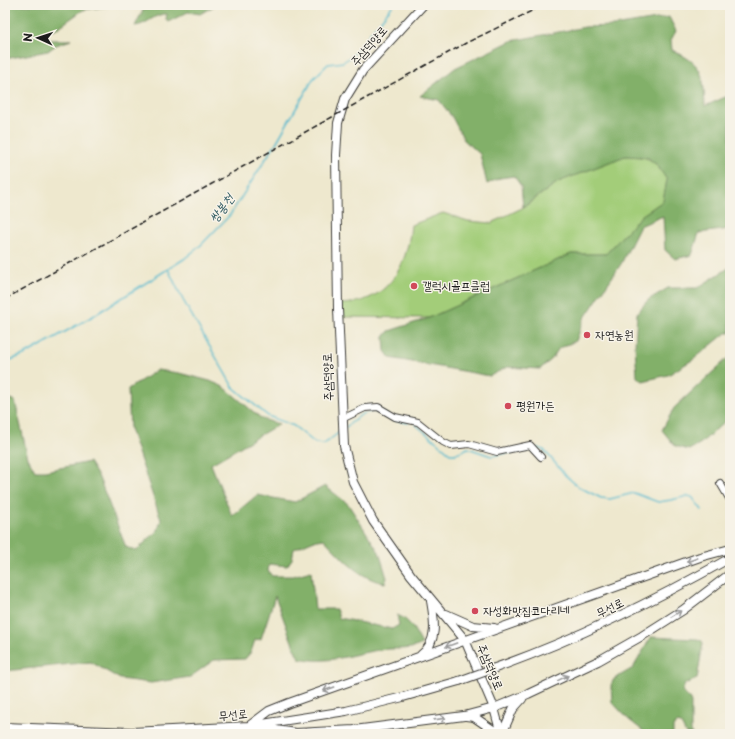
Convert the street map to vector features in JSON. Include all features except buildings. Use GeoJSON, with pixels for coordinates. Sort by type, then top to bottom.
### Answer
{"type":"FeatureCollection","features":[{"type":"Feature","properties":{"kind":"street","name":"주삼덕양로"},"geometry":{"type":"LineString","coordinates":[[423,5],[363,70],[345,99],[338,123],[336,155],[338,309],[343,435],[350,473],[367,511],[383,537],[431,600],[465,640],[494,708],[501,734]]}},
{"type":"Feature","properties":{"kind":"street"},"geometry":{"type":"LineString","coordinates":[[342,421],[365,408],[378,407],[396,417],[418,422],[443,442],[451,446],[469,444],[497,452],[527,445],[531,446],[541,457]]}},
{"type":"Feature","properties":{"kind":"street"},"geometry":{"type":"LineString","coordinates":[[720,483],[730,500]]}},
{"type":"Feature","properties":{"kind":"street"},"geometry":{"type":"LineString","coordinates":[[249,726],[278,706],[700,557],[730,549]]}},
{"type":"Feature","properties":{"kind":"street","name":"무선로"},"geometry":{"type":"LineString","coordinates":[[5,727],[132,732],[249,726],[346,711],[459,681],[554,646],[615,619],[730,558]]}},
{"type":"Feature","properties":{"kind":"street"},"geometry":{"type":"LineString","coordinates":[[249,726],[284,732],[308,733],[354,730],[464,716],[494,708],[528,694],[598,661],[642,636],[683,610],[730,574]]}},
{"type":"Feature","properties":{"kind":"street"},"geometry":{"type":"LineString","coordinates":[[419,657],[428,648],[434,633],[431,600]]}},
{"type":"Feature","properties":{"kind":"street"},"geometry":{"type":"LineString","coordinates":[[442,612],[473,626],[501,628]]}},
{"type":"Feature","properties":{"kind":"street"},"geometry":{"type":"LineString","coordinates":[[464,716],[474,717],[501,734],[518,701],[528,694]]}},
{"type":"Feature","properties":{"kind":"green space"},"geometry":{"type":"Polygon","coordinates":[[[5,5],[119,5],[83,10],[59,27],[45,33],[43,36],[47,40],[71,40],[56,45],[48,51],[5,59],[5,5]]]}},
{"type":"Feature","properties":{"kind":"green space"},"geometry":{"type":"Polygon","coordinates":[[[157,5],[216,5],[200,14],[188,12],[168,22],[166,19],[167,14],[163,14],[143,24],[135,26],[143,10],[157,5]]]}},
{"type":"Feature","properties":{"kind":"green space"},"geometry":{"type":"Polygon","coordinates":[[[669,17],[676,31],[671,40],[672,50],[690,60],[700,71],[704,85],[705,106],[730,95],[730,229],[699,233],[692,255],[675,259],[665,250],[663,216],[640,226],[621,264],[584,319],[576,341],[559,348],[552,359],[540,369],[507,367],[490,376],[390,358],[385,351],[384,337],[389,331],[429,318],[571,254],[606,254],[641,216],[663,201],[667,180],[657,165],[647,157],[625,156],[558,182],[523,207],[521,186],[514,176],[500,178],[487,184],[480,154],[464,140],[452,117],[439,100],[420,96],[455,68],[511,41],[585,27],[614,26],[669,17]]]}},
{"type":"Feature","properties":{"kind":"green space","name":"갤럭시골프클럽"},"geometry":{"type":"Polygon","coordinates":[[[625,156],[646,158],[658,167],[667,180],[663,201],[641,216],[606,254],[571,254],[429,318],[338,317],[338,304],[355,302],[369,298],[381,291],[391,281],[399,270],[405,256],[411,225],[443,213],[468,221],[491,223],[524,207],[558,182],[625,156]]]}},
{"type":"Feature","properties":{"kind":"green space"},"geometry":{"type":"Polygon","coordinates":[[[730,267],[730,333],[726,333],[694,359],[668,375],[643,381],[637,377],[635,346],[637,313],[648,300],[668,288],[697,288],[730,267]]]}},
{"type":"Feature","properties":{"kind":"green space"},"geometry":{"type":"Polygon","coordinates":[[[730,356],[730,417],[701,443],[689,450],[675,446],[662,430],[674,408],[730,356]]]}},
{"type":"Feature","properties":{"kind":"green space"},"geometry":{"type":"Polygon","coordinates":[[[157,370],[179,373],[210,381],[224,387],[262,419],[279,424],[211,464],[232,516],[257,495],[295,502],[325,486],[348,504],[379,552],[387,578],[385,583],[367,577],[344,560],[324,539],[312,541],[294,549],[292,559],[287,566],[269,564],[268,571],[272,576],[293,576],[311,571],[315,609],[336,609],[339,618],[392,629],[399,625],[397,615],[409,623],[422,644],[406,649],[385,649],[330,660],[310,660],[299,658],[275,596],[261,639],[255,640],[251,652],[245,659],[214,660],[190,677],[151,683],[120,679],[91,662],[5,671],[5,397],[15,401],[28,458],[35,471],[45,471],[89,462],[99,478],[126,547],[136,551],[158,530],[161,520],[130,429],[128,389],[157,370]]]}},
{"type":"Feature","properties":{"kind":"green space"},"geometry":{"type":"Polygon","coordinates":[[[651,637],[697,639],[701,640],[703,643],[697,679],[685,684],[682,692],[689,698],[691,703],[692,734],[686,734],[681,724],[676,723],[673,727],[673,734],[647,734],[628,719],[612,702],[611,685],[614,679],[633,668],[651,637]]]}},
{"type":"Feature","properties":{"kind":"waterway","name":"쌍봉천"},"geometry":{"type":"LineString","coordinates":[[5,362],[26,354],[93,316],[184,259],[200,246],[230,215],[276,143],[313,79],[328,64],[343,62],[352,56],[393,5]]}},
{"type":"Feature","properties":{"kind":"waterway"},"geometry":{"type":"LineString","coordinates":[[168,269],[183,300],[233,387],[268,416],[294,426],[315,443],[324,444],[341,431]]}},
{"type":"Feature","properties":{"kind":"waterway"},"geometry":{"type":"LineString","coordinates":[[346,427],[362,414],[373,411],[382,413],[394,420],[408,423]]}},
{"type":"Feature","properties":{"kind":"waterway"},"geometry":{"type":"LineString","coordinates":[[415,424],[451,454],[455,454],[468,448],[491,456],[531,449]]}},
{"type":"Feature","properties":{"kind":"waterway"},"geometry":{"type":"LineString","coordinates":[[537,448],[544,450],[566,476],[579,487],[601,498],[610,499],[634,493],[658,502],[688,496],[692,497],[702,510]]}},
{"type":"Feature","properties":{"kind":"railway"},"geometry":{"type":"LineString","coordinates":[[5,299],[466,43],[544,5]]}},
{"type":"Feature","properties":{"kind":"place","name":"갤럭시골프클럽"},"geometry":{"type":"Point","coordinates":[414,286]}},
{"type":"Feature","properties":{"kind":"place","name":"자연농원"},"geometry":{"type":"Point","coordinates":[587,335]}},
{"type":"Feature","properties":{"kind":"place","name":"평원가든"},"geometry":{"type":"Point","coordinates":[508,406]}},
{"type":"Feature","properties":{"kind":"place","name":"자성화맛집코다리네"},"geometry":{"type":"Point","coordinates":[475,611]}}]}
